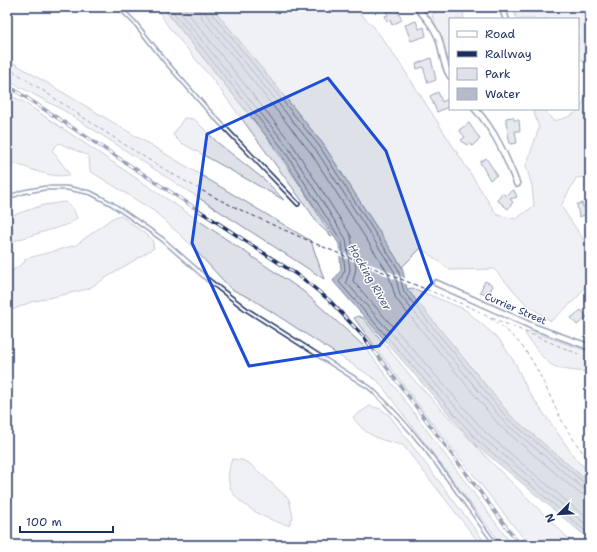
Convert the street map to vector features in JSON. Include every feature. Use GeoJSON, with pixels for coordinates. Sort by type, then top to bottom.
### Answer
{"type":"FeatureCollection","features":[{"type":"Feature","properties":{"kind":"street"},"geometry":{"type":"LineString","coordinates":[[416,7],[435,30],[439,39],[442,59],[449,73]]}},
{"type":"Feature","properties":{"kind":"street"},"geometry":{"type":"LineString","coordinates":[[502,7],[506,18]]}},
{"type":"Feature","properties":{"kind":"street"},"geometry":{"type":"LineString","coordinates":[[476,110],[491,129],[509,164],[516,184]]}},
{"type":"Feature","properties":{"kind":"street","name":"Currier Street"},"geometry":{"type":"LineString","coordinates":[[436,284],[534,327],[590,347]]}},
{"type":"Feature","properties":{"kind":"lane"},"geometry":{"type":"LineString","coordinates":[[119,7],[135,23],[165,61],[207,109],[298,204]]}},
{"type":"Feature","properties":{"kind":"lane"},"geometry":{"type":"LineString","coordinates":[[7,198],[23,192],[45,188],[67,188],[91,193],[112,204],[162,239],[207,280],[247,310],[370,388],[406,424],[496,545]]}},
{"type":"Feature","properties":{"kind":"path"},"geometry":{"type":"LineString","coordinates":[[7,67],[137,152],[222,201],[332,250],[590,359]]}},
{"type":"Feature","properties":{"kind":"path"},"geometry":{"type":"LineString","coordinates":[[489,317],[520,344],[529,356],[537,368],[569,433],[590,461]]}},
{"type":"Feature","properties":{"kind":"highlighted area"},"geometry":{"type":"Polygon","coordinates":[[[328,78],[386,151],[432,283],[379,346],[249,366],[192,243],[207,134],[328,78]]]}},
{"type":"Feature","properties":{"kind":"green space"},"geometry":{"type":"Polygon","coordinates":[[[156,7],[162,7],[267,137],[302,188],[332,237],[317,223],[214,81],[168,26],[156,7]]]}},
{"type":"Feature","properties":{"kind":"green space"},"geometry":{"type":"Polygon","coordinates":[[[212,7],[353,7],[374,27],[401,65],[497,215],[516,219],[534,206],[532,186],[526,166],[539,128],[533,110],[545,110],[553,121],[568,117],[579,110],[590,88],[590,177],[576,178],[561,206],[589,248],[588,283],[576,299],[551,321],[526,304],[494,269],[450,270],[421,248],[402,267],[323,144],[212,7]]]}},
{"type":"Feature","properties":{"kind":"green space"},"geometry":{"type":"Polygon","coordinates":[[[442,7],[466,7],[463,13],[464,18],[449,18],[449,62],[432,15],[442,7]]]}},
{"type":"Feature","properties":{"kind":"green space"},"geometry":{"type":"Polygon","coordinates":[[[512,7],[590,7],[590,75],[586,63],[579,59],[579,18],[517,18],[512,7]]]}},
{"type":"Feature","properties":{"kind":"green space"},"geometry":{"type":"Polygon","coordinates":[[[7,59],[311,241],[324,279],[63,110],[7,80],[7,59]]]}},
{"type":"Feature","properties":{"kind":"green space"},"geometry":{"type":"Polygon","coordinates":[[[7,94],[22,101],[303,291],[365,347],[512,545],[502,545],[378,381],[252,299],[231,289],[187,241],[154,211],[90,171],[89,156],[59,143],[52,150],[70,175],[61,176],[45,174],[7,162],[7,94]]]}},
{"type":"Feature","properties":{"kind":"green space"},"geometry":{"type":"Polygon","coordinates":[[[184,118],[194,119],[218,143],[266,181],[284,200],[180,142],[173,135],[184,118]]]}},
{"type":"Feature","properties":{"kind":"green space"},"geometry":{"type":"Polygon","coordinates":[[[65,202],[73,208],[77,218],[69,224],[7,243],[7,217],[44,205],[65,202]]]}},
{"type":"Feature","properties":{"kind":"green space"},"geometry":{"type":"Polygon","coordinates":[[[120,215],[152,239],[154,248],[88,289],[31,302],[7,312],[7,274],[25,262],[25,259],[76,245],[111,219],[120,215]]]}},
{"type":"Feature","properties":{"kind":"green space"},"geometry":{"type":"Polygon","coordinates":[[[412,288],[464,309],[499,339],[515,363],[528,391],[578,462],[590,471],[590,483],[511,416],[407,289],[412,288]]]}},
{"type":"Feature","properties":{"kind":"green space"},"geometry":{"type":"Polygon","coordinates":[[[358,316],[363,318],[414,380],[492,463],[575,545],[529,545],[429,419],[354,318],[358,316]]]}},
{"type":"Feature","properties":{"kind":"green space"},"geometry":{"type":"Polygon","coordinates":[[[530,331],[590,352],[590,372],[557,367],[545,360],[525,334],[530,331]]]}},
{"type":"Feature","properties":{"kind":"green space"},"geometry":{"type":"Polygon","coordinates":[[[370,406],[381,409],[389,415],[487,545],[481,545],[403,445],[388,442],[375,437],[363,429],[353,417],[370,406]]]}},
{"type":"Feature","properties":{"kind":"green space"},"geometry":{"type":"Polygon","coordinates":[[[232,459],[242,460],[250,464],[289,499],[293,517],[289,525],[264,517],[239,500],[230,487],[229,469],[232,459]]]}},
{"type":"Feature","properties":{"kind":"water","name":"Hocking River"},"geometry":{"type":"Polygon","coordinates":[[[163,7],[212,7],[323,144],[402,267],[407,289],[511,416],[590,483],[590,540],[475,444],[333,281],[341,270],[339,244],[280,153],[163,7]]]}},
{"type":"Feature","properties":{"kind":"pier"},"geometry":{"type":"Polygon","coordinates":[[[337,250],[407,279],[408,285],[338,255],[337,250]]]}},
{"type":"Feature","properties":{"kind":"building"},"geometry":{"type":"Polygon","coordinates":[[[384,7],[396,7],[402,20],[392,25],[390,20],[387,21],[385,16],[388,15],[384,7]]]}},
{"type":"Feature","properties":{"kind":"building"},"geometry":{"type":"Polygon","coordinates":[[[416,21],[419,29],[424,27],[426,36],[411,41],[405,25],[416,21]]]}},
{"type":"Feature","properties":{"kind":"building"},"geometry":{"type":"Polygon","coordinates":[[[431,58],[436,80],[428,83],[423,67],[417,69],[416,64],[431,58]]]}},
{"type":"Feature","properties":{"kind":"building"},"geometry":{"type":"Polygon","coordinates":[[[438,92],[442,102],[449,98],[449,106],[437,112],[430,96],[438,92]]]}},
{"type":"Feature","properties":{"kind":"building"},"geometry":{"type":"Polygon","coordinates":[[[513,117],[514,120],[519,120],[520,131],[515,131],[517,143],[510,144],[506,118],[513,117]]]}},
{"type":"Feature","properties":{"kind":"building"},"geometry":{"type":"Polygon","coordinates":[[[469,123],[480,139],[472,146],[470,143],[467,145],[461,140],[465,137],[459,130],[469,123]]]}},
{"type":"Feature","properties":{"kind":"building"},"geometry":{"type":"Polygon","coordinates":[[[486,158],[497,175],[490,180],[480,162],[486,158]]]}},
{"type":"Feature","properties":{"kind":"building"},"geometry":{"type":"Polygon","coordinates":[[[514,190],[517,197],[510,199],[513,202],[508,209],[497,200],[502,193],[506,196],[514,190]]]}},
{"type":"Feature","properties":{"kind":"building"},"geometry":{"type":"Polygon","coordinates":[[[582,203],[583,207],[586,207],[588,214],[579,217],[577,204],[582,203]]]}},
{"type":"Feature","properties":{"kind":"building"},"geometry":{"type":"Polygon","coordinates":[[[485,281],[493,285],[489,295],[480,292],[485,281]]]}},
{"type":"Feature","properties":{"kind":"building"},"geometry":{"type":"Polygon","coordinates":[[[581,310],[587,317],[577,325],[571,318],[581,310]]]}},
{"type":"Feature","properties":{"kind":"railway"},"geometry":{"type":"LineString","coordinates":[[7,85],[302,278],[329,300],[363,336],[520,545]]}}]}
